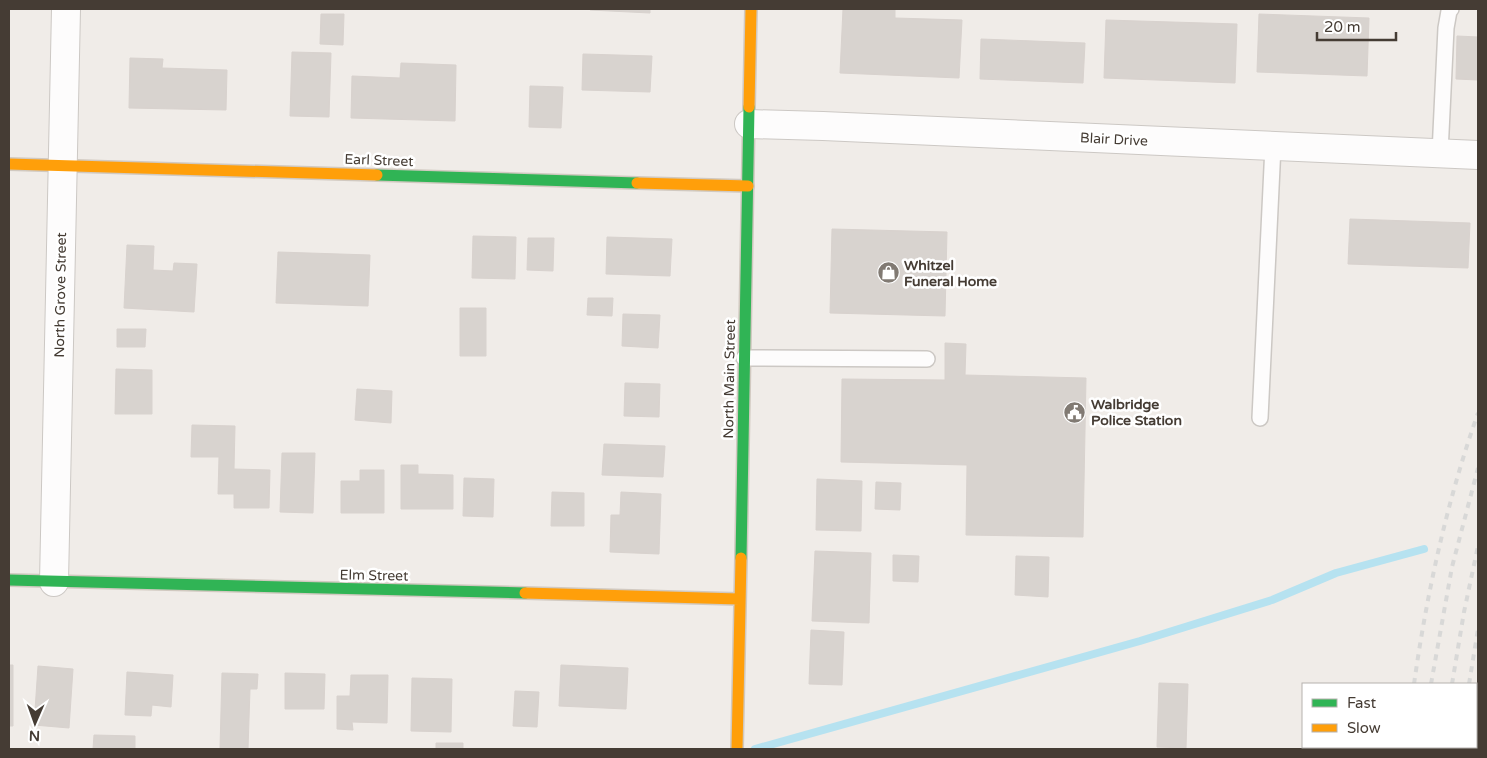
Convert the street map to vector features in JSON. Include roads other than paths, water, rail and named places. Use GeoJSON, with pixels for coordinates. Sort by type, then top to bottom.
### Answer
{"type":"FeatureCollection","features":[{"type":"Feature","properties":{"kind":"street","name":"North Grove Street"},"geometry":{"type":"LineString","coordinates":[[54,582],[66,9]]}},
{"type":"Feature","properties":{"kind":"street","name":"North Main Street"},"geometry":{"type":"LineString","coordinates":[[737,749],[751,9]]}},
{"type":"Feature","properties":{"kind":"street","name":"Blair Drive"},"geometry":{"type":"LineString","coordinates":[[749,124],[1478,155]]}},
{"type":"Feature","properties":{"kind":"street","name":"Earl Street"},"geometry":{"type":"LineString","coordinates":[[9,164],[748,186]]}},
{"type":"Feature","properties":{"kind":"street","name":"Elm Street"},"geometry":{"type":"LineString","coordinates":[[9,580],[739,599]]}},
{"type":"Feature","properties":{"kind":"lane"},"geometry":{"type":"LineString","coordinates":[[1440,153],[1446,28],[1449,10],[1451,9]]}},
{"type":"Feature","properties":{"kind":"lane"},"geometry":{"type":"LineString","coordinates":[[1260,418],[1273,146]]}},
{"type":"Feature","properties":{"kind":"lane"},"geometry":{"type":"LineString","coordinates":[[744,358],[927,359]]}},
{"type":"Feature","properties":{"kind":"waterway"},"geometry":{"type":"LineString","coordinates":[[755,749],[1140,641],[1272,600],[1336,573],[1424,549]]}},
{"type":"Feature","properties":{"kind":"railway"},"geometry":{"type":"LineString","coordinates":[[1414,683],[1425,615],[1439,547],[1478,413]]}},
{"type":"Feature","properties":{"kind":"railway"},"geometry":{"type":"LineString","coordinates":[[1431,683],[1452,567],[1478,468]]}},
{"type":"Feature","properties":{"kind":"railway"},"geometry":{"type":"LineString","coordinates":[[1452,683],[1464,612],[1478,546]]}},
{"type":"Feature","properties":{"kind":"railway"},"geometry":{"type":"LineString","coordinates":[[1469,683],[1478,629]]}},
{"type":"Feature","properties":{"kind":"place","name":"Whitzel Funeral Home"},"geometry":{"type":"Point","coordinates":[888,273]}},
{"type":"Feature","properties":{"kind":"place","name":"Walbridge Police Station"},"geometry":{"type":"Point","coordinates":[1075,412]}}]}
